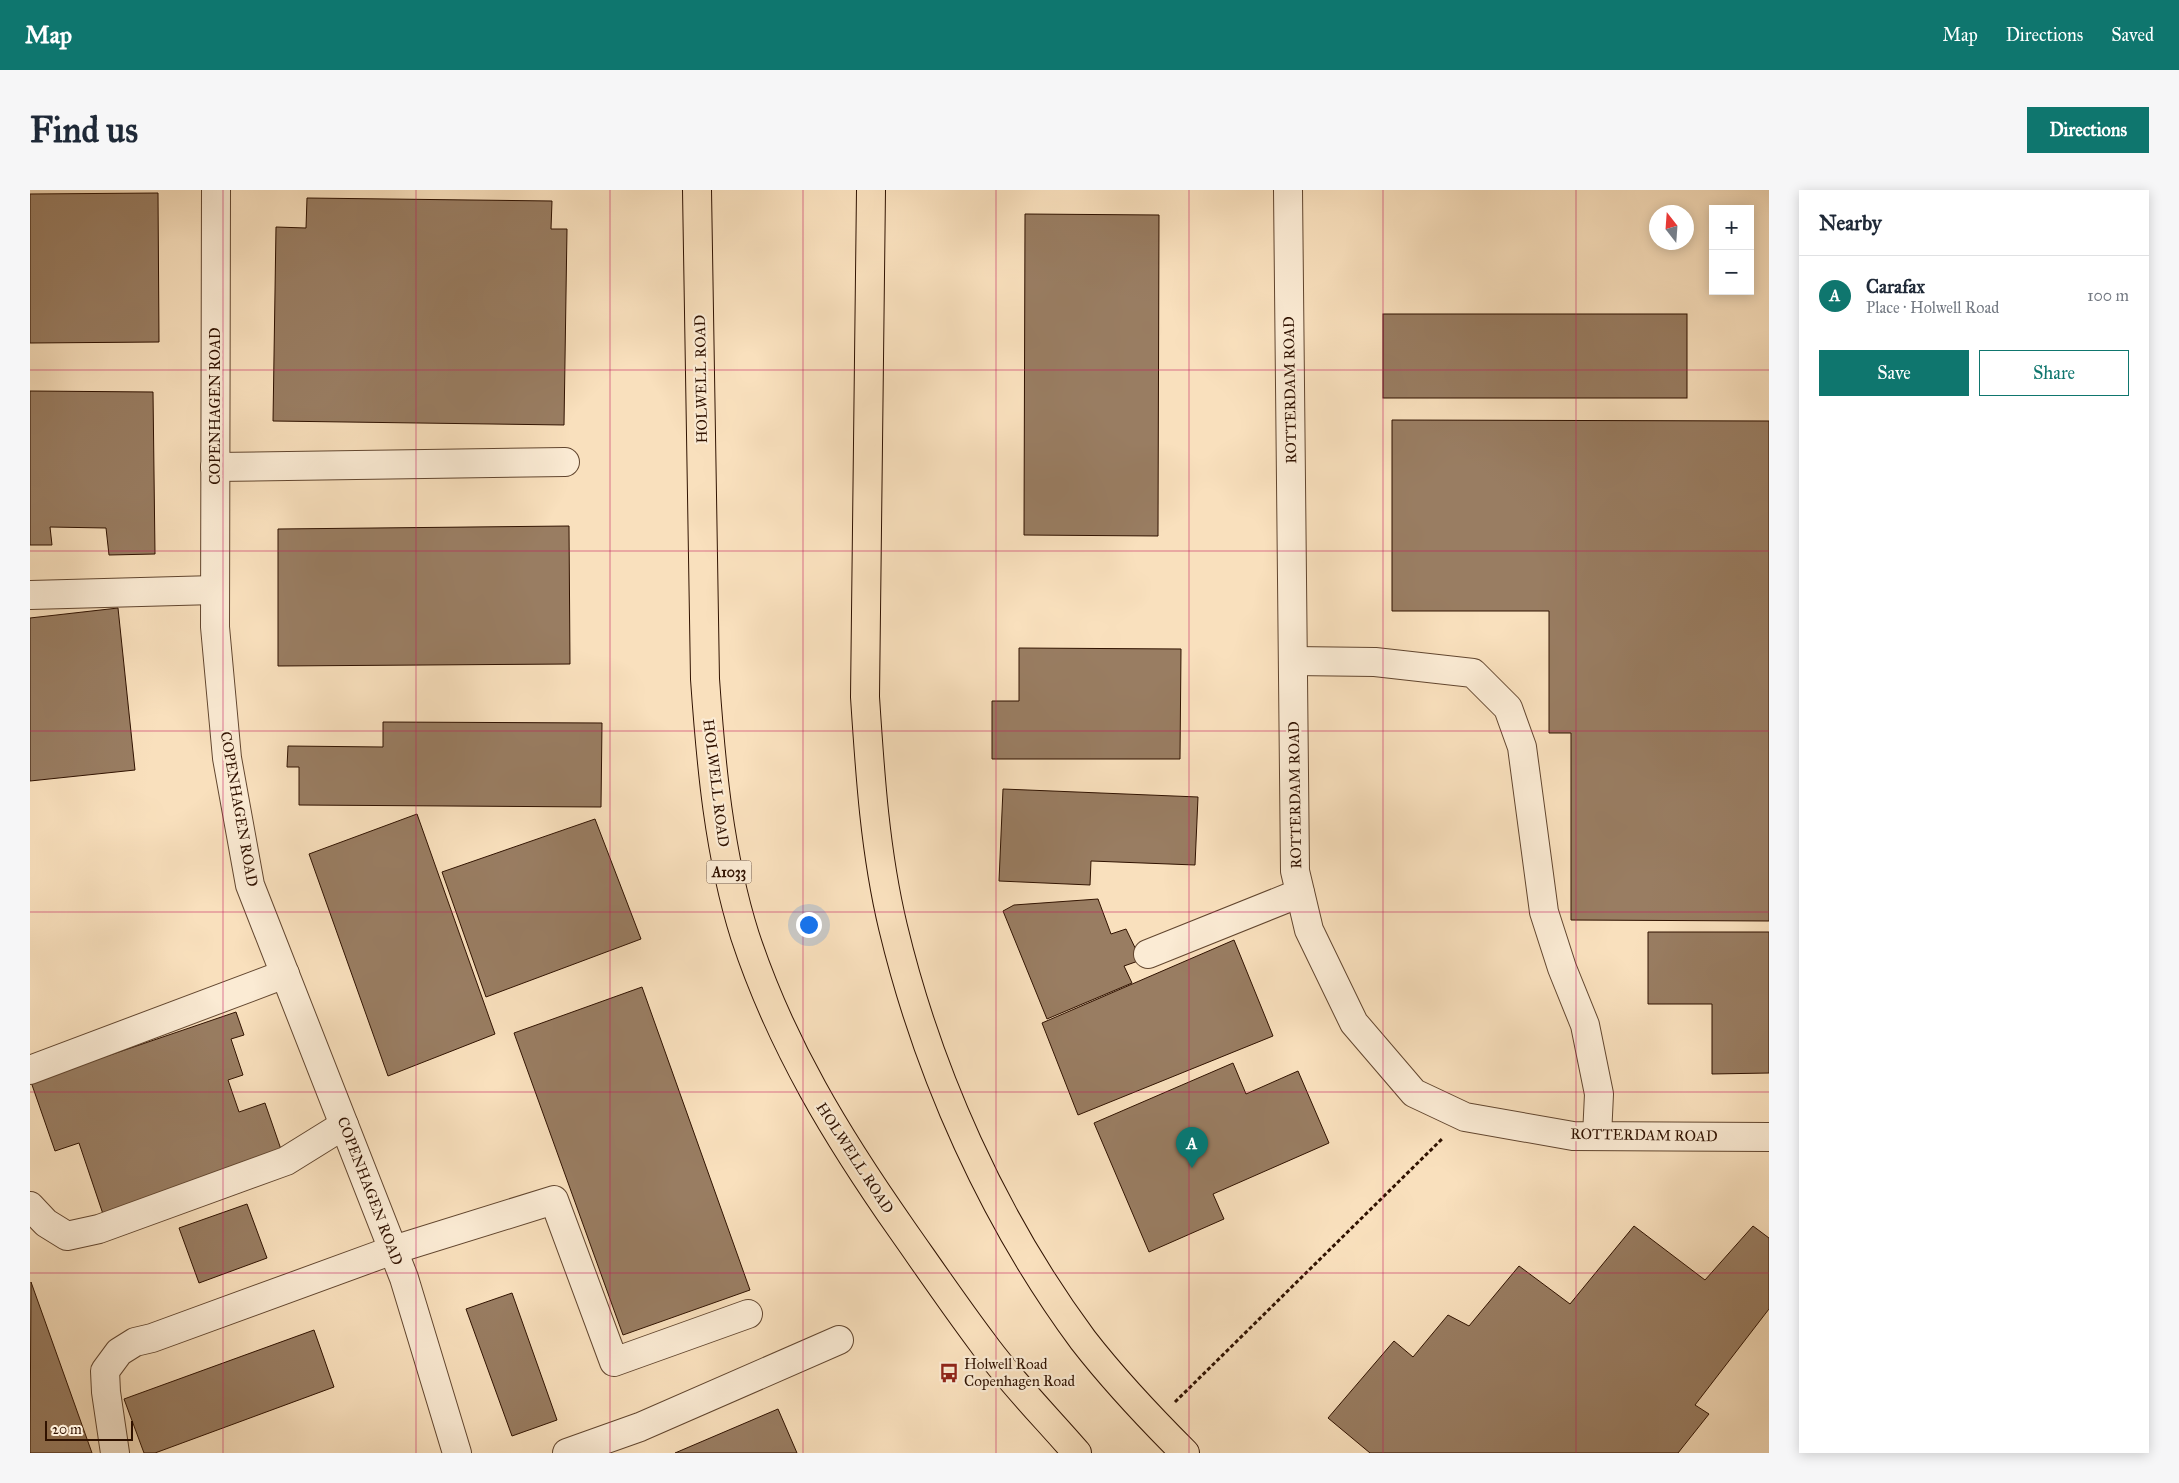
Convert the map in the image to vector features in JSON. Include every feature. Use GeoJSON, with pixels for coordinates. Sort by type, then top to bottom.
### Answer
{"type":"FeatureCollection","features":[{"type":"Feature","properties":{"kind":"highway","name":"HOLWELL ROAD"},"geometry":{"type":"LineString","coordinates":[[697,190],[706,688],[709,739],[729,876],[745,935],[765,991],[795,1060],[857,1166],[983,1344],[1077,1453]]}},
{"type":"Feature","properties":{"kind":"highway"},"geometry":{"type":"LineString","coordinates":[[871,190],[865,697],[870,780],[881,861],[893,926],[912,998],[936,1068],[959,1126],[1017,1236],[1045,1285],[1084,1340],[1129,1394],[1185,1453]]}},
{"type":"Feature","properties":{"kind":"street","name":"COPENHAGEN ROAD"},"geometry":{"type":"LineString","coordinates":[[216,190],[215,627],[227,758],[250,885],[404,1278],[457,1453]]}},
{"type":"Feature","properties":{"kind":"street","name":"ROTTERDAM ROAD"},"geometry":{"type":"LineString","coordinates":[[1288,190],[1295,870],[1309,930],[1354,1023],[1414,1094],[1465,1117],[1573,1136],[1769,1137]]}},
{"type":"Feature","properties":{"kind":"street"},"geometry":{"type":"LineString","coordinates":[[215,466],[565,462]]}},
{"type":"Feature","properties":{"kind":"street"},"geometry":{"type":"LineString","coordinates":[[30,595],[215,590]]}},
{"type":"Feature","properties":{"kind":"street"},"geometry":{"type":"LineString","coordinates":[[1293,661],[1375,662],[1473,673],[1508,708],[1522,747],[1544,912],[1562,968],[1585,1025],[1599,1094],[1597,1136]]}},
{"type":"Feature","properties":{"kind":"street"},"geometry":{"type":"LineString","coordinates":[[1148,954],[1300,893]]}},
{"type":"Feature","properties":{"kind":"street"},"geometry":{"type":"LineString","coordinates":[[30,1070],[285,974]]}},
{"type":"Feature","properties":{"kind":"street"},"geometry":{"type":"LineString","coordinates":[[30,1206],[46,1223],[67,1236],[99,1229],[286,1161],[344,1125]]}},
{"type":"Feature","properties":{"kind":"street"},"geometry":{"type":"LineString","coordinates":[[115,1453],[106,1392],[105,1371],[119,1352],[135,1342],[152,1338],[393,1250],[554,1200],[614,1362],[748,1314]]}},
{"type":"Feature","properties":{"kind":"street"},"geometry":{"type":"LineString","coordinates":[[567,1453],[640,1427],[839,1340]]}},
{"type":"Feature","properties":{"kind":"path"},"geometry":{"type":"LineString","coordinates":[[1174,1403],[1465,1117]]}},
{"type":"Feature","properties":{"kind":"building"},"geometry":{"type":"Polygon","coordinates":[[[158,193],[159,342],[30,343],[30,194],[158,193]]]}},
{"type":"Feature","properties":{"kind":"building"},"geometry":{"type":"Polygon","coordinates":[[[307,198],[552,201],[551,229],[567,229],[564,425],[273,421],[276,227],[306,228],[307,198]]]}},
{"type":"Feature","properties":{"kind":"building"},"geometry":{"type":"Polygon","coordinates":[[[1025,214],[1159,215],[1158,536],[1024,535],[1025,214]]]}},
{"type":"Feature","properties":{"kind":"building"},"geometry":{"type":"Polygon","coordinates":[[[1383,314],[1687,314],[1687,398],[1383,398],[1383,314]]]}},
{"type":"Feature","properties":{"kind":"building"},"geometry":{"type":"Polygon","coordinates":[[[30,391],[153,392],[155,554],[109,555],[106,528],[50,527],[52,545],[30,545],[30,391]]]}},
{"type":"Feature","properties":{"kind":"building"},"geometry":{"type":"Polygon","coordinates":[[[1392,420],[1769,421],[1769,921],[1571,920],[1571,733],[1549,733],[1549,611],[1392,611],[1392,420]]]}},
{"type":"Feature","properties":{"kind":"building"},"geometry":{"type":"Polygon","coordinates":[[[569,526],[570,664],[278,666],[278,529],[569,526]]]}},
{"type":"Feature","properties":{"kind":"building"},"geometry":{"type":"Polygon","coordinates":[[[118,608],[135,770],[30,781],[30,618],[118,608]]]}},
{"type":"Feature","properties":{"kind":"building"},"geometry":{"type":"Polygon","coordinates":[[[1019,648],[1181,649],[1180,759],[992,759],[992,701],[1019,701],[1019,648]]]}},
{"type":"Feature","properties":{"kind":"building"},"geometry":{"type":"Polygon","coordinates":[[[383,722],[602,723],[601,807],[299,805],[299,767],[287,767],[288,746],[383,747],[383,722]]]}},
{"type":"Feature","properties":{"kind":"building"},"geometry":{"type":"Polygon","coordinates":[[[1003,789],[1198,797],[1195,865],[1091,861],[1090,885],[999,881],[1003,789]]]}},
{"type":"Feature","properties":{"kind":"building"},"geometry":{"type":"Polygon","coordinates":[[[417,814],[495,1034],[388,1076],[309,854],[417,814]]]}},
{"type":"Feature","properties":{"kind":"building"},"geometry":{"type":"Polygon","coordinates":[[[595,819],[641,939],[486,997],[442,872],[595,819]]]}},
{"type":"Feature","properties":{"kind":"building"},"geometry":{"type":"Polygon","coordinates":[[[1098,899],[1111,934],[1126,929],[1141,960],[1124,966],[1132,983],[1047,1019],[1003,911],[1014,905],[1098,899]]]}},
{"type":"Feature","properties":{"kind":"building"},"geometry":{"type":"Polygon","coordinates":[[[1648,932],[1769,932],[1769,1073],[1712,1074],[1712,1004],[1648,1004],[1648,932]]]}},
{"type":"Feature","properties":{"kind":"building"},"geometry":{"type":"Polygon","coordinates":[[[1234,940],[1273,1036],[1078,1115],[1042,1023],[1234,940]]]}},
{"type":"Feature","properties":{"kind":"building"},"geometry":{"type":"Polygon","coordinates":[[[642,987],[750,1290],[623,1335],[514,1033],[642,987]]]}},
{"type":"Feature","properties":{"kind":"building"},"geometry":{"type":"Polygon","coordinates":[[[236,1012],[244,1035],[231,1039],[243,1075],[228,1080],[239,1112],[265,1103],[284,1158],[105,1220],[79,1143],[55,1151],[31,1082],[236,1012]]]}},
{"type":"Feature","properties":{"kind":"building"},"geometry":{"type":"Polygon","coordinates":[[[1233,1063],[1246,1094],[1298,1071],[1329,1143],[1213,1194],[1224,1219],[1149,1252],[1094,1123],[1233,1063]]]}},
{"type":"Feature","properties":{"kind":"building"},"geometry":{"type":"Polygon","coordinates":[[[247,1204],[267,1258],[199,1283],[179,1228],[247,1204]]]}},
{"type":"Feature","properties":{"kind":"building"},"geometry":{"type":"Polygon","coordinates":[[[1634,1226],[1705,1280],[1753,1226],[1769,1238],[1769,1309],[1695,1405],[1709,1414],[1678,1453],[1370,1453],[1328,1418],[1394,1341],[1413,1357],[1448,1315],[1469,1326],[1519,1266],[1570,1304],[1634,1226]]]}},
{"type":"Feature","properties":{"kind":"building"},"geometry":{"type":"Polygon","coordinates":[[[31,1282],[92,1453],[30,1453],[31,1282]]]}},
{"type":"Feature","properties":{"kind":"building"},"geometry":{"type":"Polygon","coordinates":[[[512,1293],[557,1420],[512,1436],[466,1309],[512,1293]]]}},
{"type":"Feature","properties":{"kind":"building"},"geometry":{"type":"Polygon","coordinates":[[[314,1330],[334,1387],[155,1453],[144,1453],[124,1399],[314,1330]]]}},
{"type":"Feature","properties":{"kind":"building"},"geometry":{"type":"Polygon","coordinates":[[[778,1409],[797,1453],[675,1453],[778,1409]]]}},
{"type":"Feature","properties":{"kind":"place","name":"Carafax"},"geometry":{"type":"Point","coordinates":[1192,1168]}},
{"type":"Feature","properties":{"kind":"place","name":"Holwell Road Copenhagen Road"},"geometry":{"type":"Point","coordinates":[949,1373]}}]}
